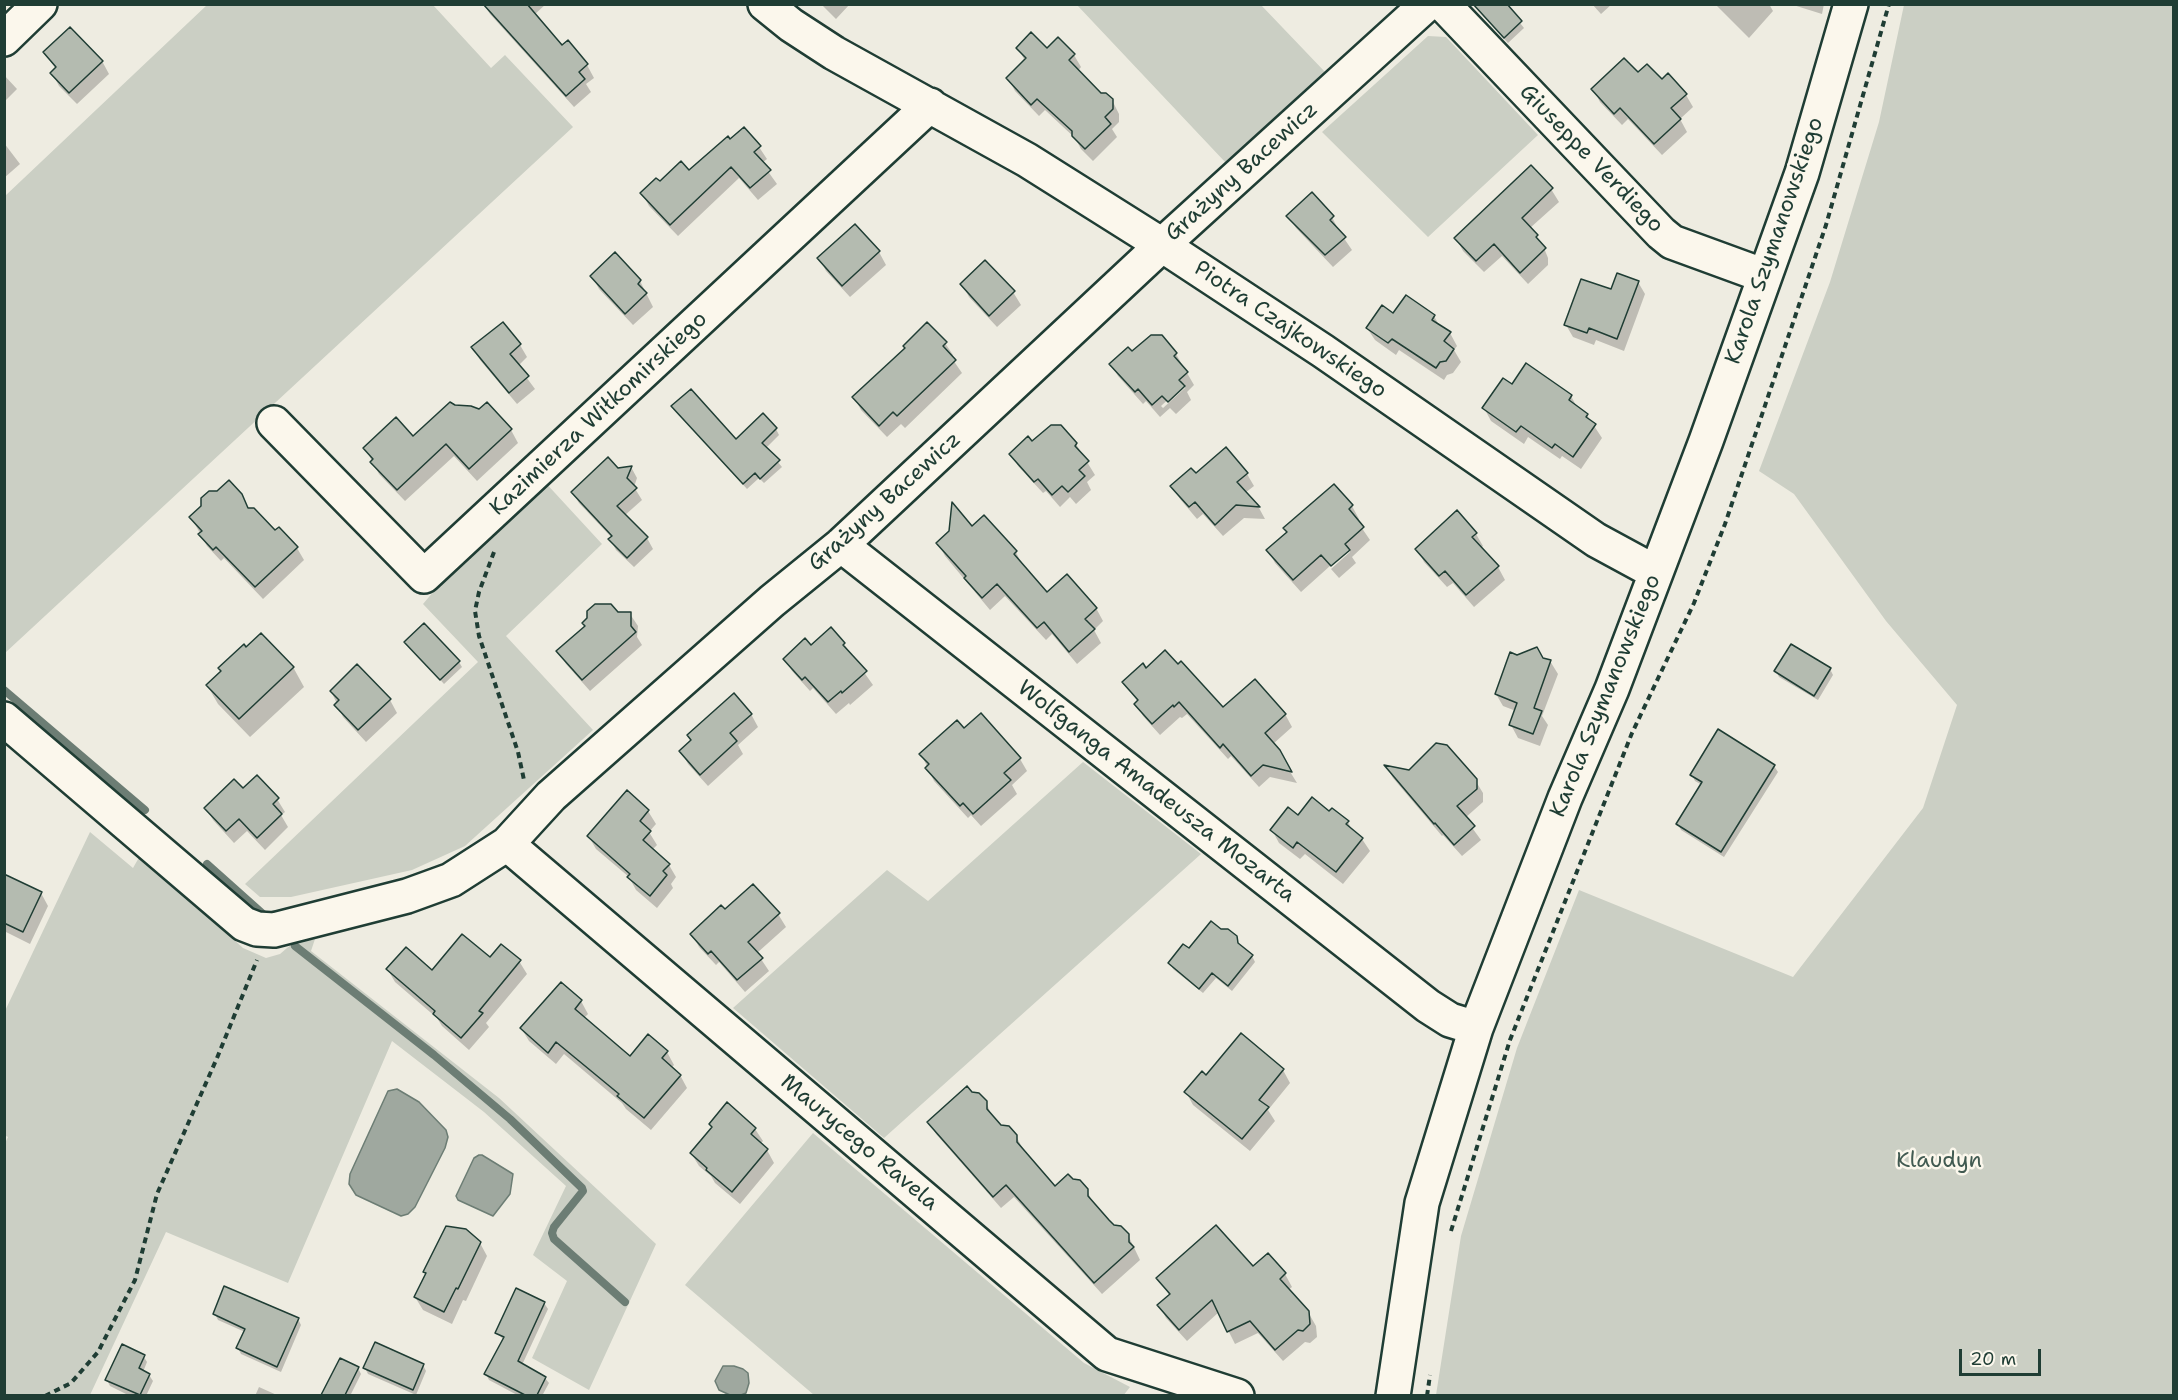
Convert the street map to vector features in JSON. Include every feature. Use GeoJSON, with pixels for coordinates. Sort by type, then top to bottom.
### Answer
{"type":"FeatureCollection","features":[{"type":"Feature","properties":{"kind":"street"},"geometry":{"type":"LineString","coordinates":[[4,39],[40,4]]}},
{"type":"Feature","properties":{"kind":"street","name":"Piotra Czajkowskiego"},"geometry":{"type":"LineString","coordinates":[[765,4],[791,25],[834,53],[1027,160],[1162,245],[1323,351],[1596,540],[1655,572]]}},
{"type":"Feature","properties":{"kind":"street","name":"Grażyny Bacewicz"},"geometry":{"type":"LineString","coordinates":[[257,929],[274,930],[407,896],[451,880],[507,844],[552,796],[772,602],[841,545],[1162,245],[1427,4]]}},
{"type":"Feature","properties":{"kind":"street","name":"Giuseppe Verdiego"},"geometry":{"type":"LineString","coordinates":[[1443,4],[1661,233],[1672,242],[1764,276]]}},
{"type":"Feature","properties":{"kind":"street","name":"Karola Szymanowskiego"},"geometry":{"type":"LineString","coordinates":[[1393,1395],[1422,1203],[1476,1028],[1565,798],[1612,689],[1706,441],[1802,173],[1851,4]]}},
{"type":"Feature","properties":{"kind":"street","name":"Kazimierza Wiłkomirskiego"},"geometry":{"type":"LineString","coordinates":[[274,423],[424,576],[930,105]]}},
{"type":"Feature","properties":{"kind":"street","name":"Wolfganga Amadeusza Mozarta"},"geometry":{"type":"LineString","coordinates":[[841,545],[1428,1006],[1450,1020],[1476,1028]]}},
{"type":"Feature","properties":{"kind":"street"},"geometry":{"type":"LineString","coordinates":[[4,719],[244,924],[257,929]]}},
{"type":"Feature","properties":{"kind":"street","name":"Maurycego Ravela"},"geometry":{"type":"LineString","coordinates":[[507,844],[1107,1354],[1237,1395]]}},
{"type":"Feature","properties":{"kind":"path"},"geometry":{"type":"LineString","coordinates":[[1450,1232],[1510,1040],[1632,733],[1694,603],[1725,524],[1826,225],[1889,4]]}},
{"type":"Feature","properties":{"kind":"path"},"geometry":{"type":"LineString","coordinates":[[493,512],[498,528],[496,547],[479,592],[475,610],[478,636],[518,752],[525,787]]}},
{"type":"Feature","properties":{"kind":"path"},"geometry":{"type":"LineString","coordinates":[[45,1395],[71,1383],[98,1352],[135,1280],[157,1194],[256,963],[260,945],[257,929]]}},
{"type":"Feature","properties":{"kind":"path"},"geometry":{"type":"LineString","coordinates":[[1427,1395],[1430,1372]]}},
{"type":"Feature","properties":{"kind":"green space"},"geometry":{"type":"Polygon","coordinates":[[[207,5],[433,5],[491,68],[505,55],[573,127],[5,653],[5,196],[207,5]]]}},
{"type":"Feature","properties":{"kind":"green space"},"geometry":{"type":"Polygon","coordinates":[[[1077,5],[1261,5],[1326,73],[1226,163],[1077,5]]]}},
{"type":"Feature","properties":{"kind":"green space","name":"Klaudyn"},"geometry":{"type":"Polygon","coordinates":[[[1904,5],[2173,5],[2173,1395],[1436,1395],[1461,1236],[1517,1048],[1579,890],[1793,977],[1923,808],[1957,705],[1886,621],[1794,494],[1759,471],[1830,282],[1879,122],[1904,5]]]}},
{"type":"Feature","properties":{"kind":"green space"},"geometry":{"type":"Polygon","coordinates":[[[1428,36],[1446,37],[1538,135],[1428,237],[1322,132],[1428,36]]]}},
{"type":"Feature","properties":{"kind":"green space"},"geometry":{"type":"Polygon","coordinates":[[[543,480],[602,544],[506,636],[593,730],[465,846],[412,870],[291,897],[260,897],[245,884],[478,662],[423,604],[461,559],[543,480]]]}},
{"type":"Feature","properties":{"kind":"green space"},"geometry":{"type":"Polygon","coordinates":[[[1083,762],[1201,854],[884,1138],[733,1008],[887,870],[928,901],[1083,762]]]}},
{"type":"Feature","properties":{"kind":"green space"},"geometry":{"type":"Polygon","coordinates":[[[90,832],[133,868],[141,854],[243,948],[266,958],[280,954],[294,942],[315,939],[311,951],[499,1098],[656,1244],[589,1390],[532,1358],[567,1281],[533,1255],[566,1186],[484,1112],[392,1041],[288,1283],[166,1232],[90,1395],[5,1395],[4,1145],[8,1137],[4,1135],[4,1013],[90,832]]]}},
{"type":"Feature","properties":{"kind":"green space"},"geometry":{"type":"Polygon","coordinates":[[[813,1133],[1084,1363],[1130,1387],[1123,1396],[814,1395],[685,1285],[813,1133]]]}},
{"type":"Feature","properties":{"kind":"shaded area"},"geometry":{"type":"Polygon","coordinates":[[[397,1089],[419,1102],[446,1130],[448,1137],[445,1148],[415,1207],[408,1214],[401,1216],[356,1195],[349,1184],[350,1174],[388,1091],[397,1089]]]}},
{"type":"Feature","properties":{"kind":"shaded area"},"geometry":{"type":"Polygon","coordinates":[[[479,1155],[513,1174],[510,1194],[493,1216],[458,1200],[456,1196],[474,1158],[479,1155]]]}},
{"type":"Feature","properties":{"kind":"shaded area"},"geometry":{"type":"Polygon","coordinates":[[[723,1366],[734,1366],[748,1373],[749,1383],[746,1393],[730,1395],[719,1390],[715,1381],[723,1366]]]}},
{"type":"Feature","properties":{"kind":"building"},"geometry":{"type":"Polygon","coordinates":[[[483,4],[527,4],[562,45],[568,40],[588,64],[579,72],[585,79],[566,96],[483,4]]]}},
{"type":"Feature","properties":{"kind":"building"},"geometry":{"type":"Polygon","coordinates":[[[1473,4],[1507,4],[1522,21],[1504,38],[1473,4]]]}},
{"type":"Feature","properties":{"kind":"building"},"geometry":{"type":"Polygon","coordinates":[[[70,27],[103,61],[69,93],[50,73],[56,67],[43,52],[70,27]]]}},
{"type":"Feature","properties":{"kind":"building"},"geometry":{"type":"Polygon","coordinates":[[[1031,32],[1047,48],[1058,37],[1075,54],[1069,60],[1101,93],[1106,93],[1113,99],[1113,109],[1105,117],[1111,124],[1085,149],[1072,136],[1072,131],[1037,99],[1031,105],[1006,78],[1026,58],[1016,48],[1031,32]]]}},
{"type":"Feature","properties":{"kind":"building"},"geometry":{"type":"Polygon","coordinates":[[[1624,58],[1638,72],[1647,64],[1662,79],[1668,73],[1687,94],[1671,108],[1681,119],[1654,144],[1620,108],[1614,114],[1591,89],[1624,58]]]}},
{"type":"Feature","properties":{"kind":"building"},"geometry":{"type":"Polygon","coordinates":[[[744,127],[761,146],[754,152],[771,170],[750,188],[731,167],[670,225],[640,193],[656,178],[660,181],[681,161],[689,170],[728,136],[730,139],[744,127]]]}},
{"type":"Feature","properties":{"kind":"building"},"geometry":{"type":"Polygon","coordinates":[[[1531,165],[1553,188],[1522,218],[1538,235],[1536,237],[1546,248],[1520,273],[1494,244],[1476,261],[1454,238],[1531,165]]]}},
{"type":"Feature","properties":{"kind":"building"},"geometry":{"type":"Polygon","coordinates":[[[1312,192],[1334,216],[1330,220],[1346,237],[1325,255],[1286,216],[1312,192]]]}},
{"type":"Feature","properties":{"kind":"building"},"geometry":{"type":"Polygon","coordinates":[[[855,224],[880,251],[842,286],[817,258],[855,224]]]}},
{"type":"Feature","properties":{"kind":"building"},"geometry":{"type":"Polygon","coordinates":[[[615,252],[641,280],[638,284],[647,293],[625,314],[590,276],[615,252]]]}},
{"type":"Feature","properties":{"kind":"building"},"geometry":{"type":"Polygon","coordinates":[[[985,260],[1015,291],[989,316],[960,284],[985,260]]]}},
{"type":"Feature","properties":{"kind":"building"},"geometry":{"type":"Polygon","coordinates":[[[1617,273],[1639,281],[1617,339],[1589,328],[1587,333],[1564,325],[1581,279],[1611,289],[1617,273]]]}},
{"type":"Feature","properties":{"kind":"building"},"geometry":{"type":"Polygon","coordinates":[[[1406,295],[1435,315],[1432,320],[1451,332],[1444,341],[1454,349],[1446,361],[1440,362],[1436,368],[1392,339],[1388,343],[1366,328],[1382,305],[1393,313],[1406,295]]]}},
{"type":"Feature","properties":{"kind":"building"},"geometry":{"type":"Polygon","coordinates":[[[503,322],[521,344],[510,354],[529,376],[509,393],[471,347],[503,322]]]}},
{"type":"Feature","properties":{"kind":"building"},"geometry":{"type":"Polygon","coordinates":[[[927,322],[947,342],[943,346],[956,360],[897,416],[893,412],[879,426],[852,397],[905,348],[903,346],[927,322]]]}},
{"type":"Feature","properties":{"kind":"building"},"geometry":{"type":"Polygon","coordinates":[[[1151,335],[1162,335],[1177,353],[1174,356],[1188,372],[1179,380],[1185,386],[1168,402],[1162,396],[1152,405],[1138,389],[1135,392],[1109,364],[1128,347],[1132,351],[1151,335]]]}},
{"type":"Feature","properties":{"kind":"building"},"geometry":{"type":"Polygon","coordinates":[[[1526,363],[1572,395],[1569,400],[1588,414],[1586,417],[1596,424],[1573,457],[1555,444],[1552,448],[1521,426],[1516,432],[1482,408],[1503,378],[1512,384],[1526,363]]]}},
{"type":"Feature","properties":{"kind":"building"},"geometry":{"type":"Polygon","coordinates":[[[691,389],[736,439],[763,413],[777,428],[762,443],[780,460],[760,479],[755,473],[743,484],[671,406],[691,389]]]}},
{"type":"Feature","properties":{"kind":"building"},"geometry":{"type":"Polygon","coordinates":[[[450,402],[479,409],[487,402],[512,429],[469,469],[446,444],[397,490],[370,462],[373,459],[363,448],[396,417],[413,436],[450,402]]]}},
{"type":"Feature","properties":{"kind":"building"},"geometry":{"type":"Polygon","coordinates":[[[1051,425],[1061,425],[1077,443],[1075,446],[1089,461],[1079,470],[1085,476],[1068,492],[1062,486],[1052,495],[1038,479],[1034,482],[1009,454],[1028,436],[1032,441],[1051,425]]]}},
{"type":"Feature","properties":{"kind":"building"},"geometry":{"type":"Polygon","coordinates":[[[1226,447],[1248,473],[1237,482],[1260,507],[1236,505],[1215,525],[1195,502],[1189,507],[1170,486],[1191,468],[1196,473],[1226,447]]]}},
{"type":"Feature","properties":{"kind":"building"},"geometry":{"type":"Polygon","coordinates":[[[608,457],[618,468],[632,466],[627,478],[637,488],[617,506],[648,537],[627,558],[608,539],[612,536],[571,492],[608,457]]]}},
{"type":"Feature","properties":{"kind":"building"},"geometry":{"type":"Polygon","coordinates":[[[229,480],[242,494],[248,508],[254,508],[275,530],[279,527],[298,547],[255,587],[216,547],[213,550],[198,534],[202,531],[189,517],[201,506],[201,498],[209,491],[217,491],[229,480]]]}},
{"type":"Feature","properties":{"kind":"building"},"geometry":{"type":"Polygon","coordinates":[[[1334,484],[1353,505],[1349,509],[1364,527],[1345,544],[1350,550],[1331,566],[1321,555],[1293,580],[1266,550],[1287,532],[1283,528],[1334,484]]]}},
{"type":"Feature","properties":{"kind":"building"},"geometry":{"type":"Polygon","coordinates":[[[952,502],[972,526],[984,515],[1017,551],[1014,554],[1047,592],[1067,574],[1097,608],[1085,619],[1095,629],[1069,652],[1044,622],[1037,628],[997,584],[982,598],[964,578],[966,576],[936,543],[949,531],[952,502]]]}},
{"type":"Feature","properties":{"kind":"building"},"geometry":{"type":"Polygon","coordinates":[[[1457,510],[1477,533],[1472,537],[1499,566],[1466,595],[1445,571],[1439,576],[1415,549],[1457,510]]]}},
{"type":"Feature","properties":{"kind":"building"},"geometry":{"type":"Polygon","coordinates":[[[595,604],[611,604],[618,612],[631,612],[631,626],[636,632],[582,680],[556,651],[585,626],[582,623],[587,618],[587,611],[595,604]]]}},
{"type":"Feature","properties":{"kind":"building"},"geometry":{"type":"Polygon","coordinates":[[[424,623],[460,661],[440,680],[404,642],[424,623]]]}},
{"type":"Feature","properties":{"kind":"building"},"geometry":{"type":"Polygon","coordinates":[[[831,627],[845,643],[843,645],[867,671],[828,702],[805,677],[802,680],[783,659],[805,638],[811,645],[831,627]]]}},
{"type":"Feature","properties":{"kind":"building"},"geometry":{"type":"Polygon","coordinates":[[[261,633],[294,667],[239,719],[206,685],[221,671],[218,668],[244,644],[246,647],[261,633]]]}},
{"type":"Feature","properties":{"kind":"building"},"geometry":{"type":"Polygon","coordinates":[[[1791,644],[1831,668],[1814,696],[1774,671],[1791,644]]]}},
{"type":"Feature","properties":{"kind":"building"},"geometry":{"type":"Polygon","coordinates":[[[1537,647],[1543,658],[1551,660],[1534,708],[1542,711],[1533,734],[1509,725],[1517,703],[1495,694],[1510,652],[1517,655],[1537,647]]]}},
{"type":"Feature","properties":{"kind":"building"},"geometry":{"type":"Polygon","coordinates":[[[1165,650],[1178,664],[1181,661],[1223,707],[1255,679],[1286,714],[1265,733],[1280,750],[1292,772],[1263,765],[1251,776],[1223,744],[1220,748],[1179,702],[1152,724],[1134,704],[1138,700],[1122,682],[1143,663],[1146,668],[1165,650]]]}},
{"type":"Feature","properties":{"kind":"building"},"geometry":{"type":"Polygon","coordinates":[[[357,664],[391,699],[358,730],[334,705],[339,700],[330,691],[357,664]]]}},
{"type":"Feature","properties":{"kind":"building"},"geometry":{"type":"Polygon","coordinates":[[[734,693],[752,714],[730,733],[737,741],[700,775],[679,751],[691,740],[687,735],[734,693]]]}},
{"type":"Feature","properties":{"kind":"building"},"geometry":{"type":"Polygon","coordinates":[[[981,713],[1021,758],[1004,773],[1011,780],[973,814],[963,803],[960,806],[925,768],[929,764],[919,754],[957,720],[964,728],[981,713]]]}},
{"type":"Feature","properties":{"kind":"building"},"geometry":{"type":"Polygon","coordinates":[[[1718,729],[1775,765],[1721,852],[1676,824],[1702,782],[1690,775],[1718,729]]]}},
{"type":"Feature","properties":{"kind":"building"},"geometry":{"type":"Polygon","coordinates":[[[1436,743],[1447,745],[1477,779],[1477,789],[1457,806],[1475,826],[1454,845],[1384,765],[1409,770],[1436,743]]]}},
{"type":"Feature","properties":{"kind":"building"},"geometry":{"type":"Polygon","coordinates":[[[257,775],[279,798],[273,804],[282,814],[257,838],[239,819],[226,831],[204,808],[234,779],[243,788],[257,775]]]}},
{"type":"Feature","properties":{"kind":"building"},"geometry":{"type":"Polygon","coordinates":[[[627,790],[649,810],[640,821],[651,831],[643,840],[670,864],[663,871],[667,875],[650,896],[627,877],[630,874],[587,836],[627,790]]]}},
{"type":"Feature","properties":{"kind":"building"},"geometry":{"type":"Polygon","coordinates":[[[1312,797],[1329,811],[1332,808],[1349,821],[1346,824],[1363,838],[1336,872],[1297,842],[1293,848],[1270,830],[1288,807],[1298,815],[1312,797]]]}},
{"type":"Feature","properties":{"kind":"building"},"geometry":{"type":"Polygon","coordinates":[[[4,874],[42,892],[23,932],[4,923],[4,874]]]}},
{"type":"Feature","properties":{"kind":"building"},"geometry":{"type":"Polygon","coordinates":[[[753,884],[780,913],[748,942],[763,958],[737,980],[711,951],[708,954],[690,934],[721,905],[725,909],[753,884]]]}},
{"type":"Feature","properties":{"kind":"building"},"geometry":{"type":"Polygon","coordinates":[[[1211,921],[1221,929],[1228,929],[1237,936],[1238,943],[1253,955],[1228,986],[1212,973],[1199,989],[1168,963],[1183,944],[1189,948],[1211,921]]]}},
{"type":"Feature","properties":{"kind":"building"},"geometry":{"type":"Polygon","coordinates":[[[462,934],[490,957],[501,944],[521,960],[479,1011],[483,1013],[461,1038],[433,1014],[435,1011],[386,969],[406,947],[432,970],[462,934]]]}},
{"type":"Feature","properties":{"kind":"building"},"geometry":{"type":"Polygon","coordinates":[[[561,982],[582,1000],[575,1009],[630,1056],[648,1034],[668,1051],[662,1058],[681,1075],[644,1118],[617,1096],[619,1094],[556,1042],[548,1053],[520,1028],[561,982]]]}},
{"type":"Feature","properties":{"kind":"building"},"geometry":{"type":"Polygon","coordinates":[[[1241,1033],[1284,1069],[1259,1100],[1269,1107],[1242,1139],[1184,1092],[1202,1071],[1206,1075],[1241,1033]]]}},
{"type":"Feature","properties":{"kind":"building"},"geometry":{"type":"Polygon","coordinates":[[[967,1086],[987,1101],[987,1109],[1001,1125],[1009,1126],[1017,1135],[1017,1142],[1055,1186],[1068,1174],[1073,1179],[1080,1180],[1088,1189],[1088,1196],[1109,1220],[1114,1225],[1121,1226],[1129,1234],[1129,1242],[1134,1247],[1094,1283],[1006,1185],[993,1197],[927,1122],[967,1086]]]}},
{"type":"Feature","properties":{"kind":"building"},"geometry":{"type":"Polygon","coordinates":[[[727,1102],[756,1128],[751,1134],[768,1149],[732,1192],[690,1153],[712,1127],[709,1124],[727,1102]]]}},
{"type":"Feature","properties":{"kind":"building"},"geometry":{"type":"Polygon","coordinates":[[[1216,1225],[1253,1266],[1268,1253],[1286,1273],[1280,1279],[1309,1311],[1310,1324],[1303,1331],[1298,1330],[1275,1350],[1250,1321],[1227,1332],[1212,1300],[1179,1330],[1157,1305],[1170,1294],[1156,1278],[1216,1225]]]}},
{"type":"Feature","properties":{"kind":"building"},"geometry":{"type":"Polygon","coordinates":[[[446,1226],[466,1229],[481,1242],[444,1312],[414,1297],[426,1273],[423,1272],[446,1226]]]}},
{"type":"Feature","properties":{"kind":"building"},"geometry":{"type":"Polygon","coordinates":[[[224,1286],[299,1318],[277,1367],[236,1348],[245,1329],[213,1314],[224,1286]]]}},
{"type":"Feature","properties":{"kind":"building"},"geometry":{"type":"Polygon","coordinates":[[[516,1288],[545,1302],[518,1361],[546,1377],[537,1395],[525,1395],[484,1374],[504,1337],[495,1333],[516,1288]]]}},
{"type":"Feature","properties":{"kind":"building"},"geometry":{"type":"Polygon","coordinates":[[[375,1342],[424,1364],[413,1390],[363,1368],[375,1342]]]}},
{"type":"Feature","properties":{"kind":"building"},"geometry":{"type":"Polygon","coordinates":[[[122,1344],[145,1355],[139,1368],[150,1374],[140,1395],[105,1380],[122,1344]]]}},
{"type":"Feature","properties":{"kind":"building"},"geometry":{"type":"Polygon","coordinates":[[[340,1358],[359,1367],[345,1395],[321,1395],[340,1358]]]}},
{"type":"Feature","properties":{"kind":"waterway"},"geometry":{"type":"LineString","coordinates":[[4,690],[145,810]]}},
{"type":"Feature","properties":{"kind":"waterway"},"geometry":{"type":"LineString","coordinates":[[207,864],[263,914]]}},
{"type":"Feature","properties":{"kind":"waterway"},"geometry":{"type":"LineString","coordinates":[[295,946],[434,1055],[510,1119],[582,1188],[583,1191],[554,1227],[552,1233],[554,1239],[625,1302]]}}]}
